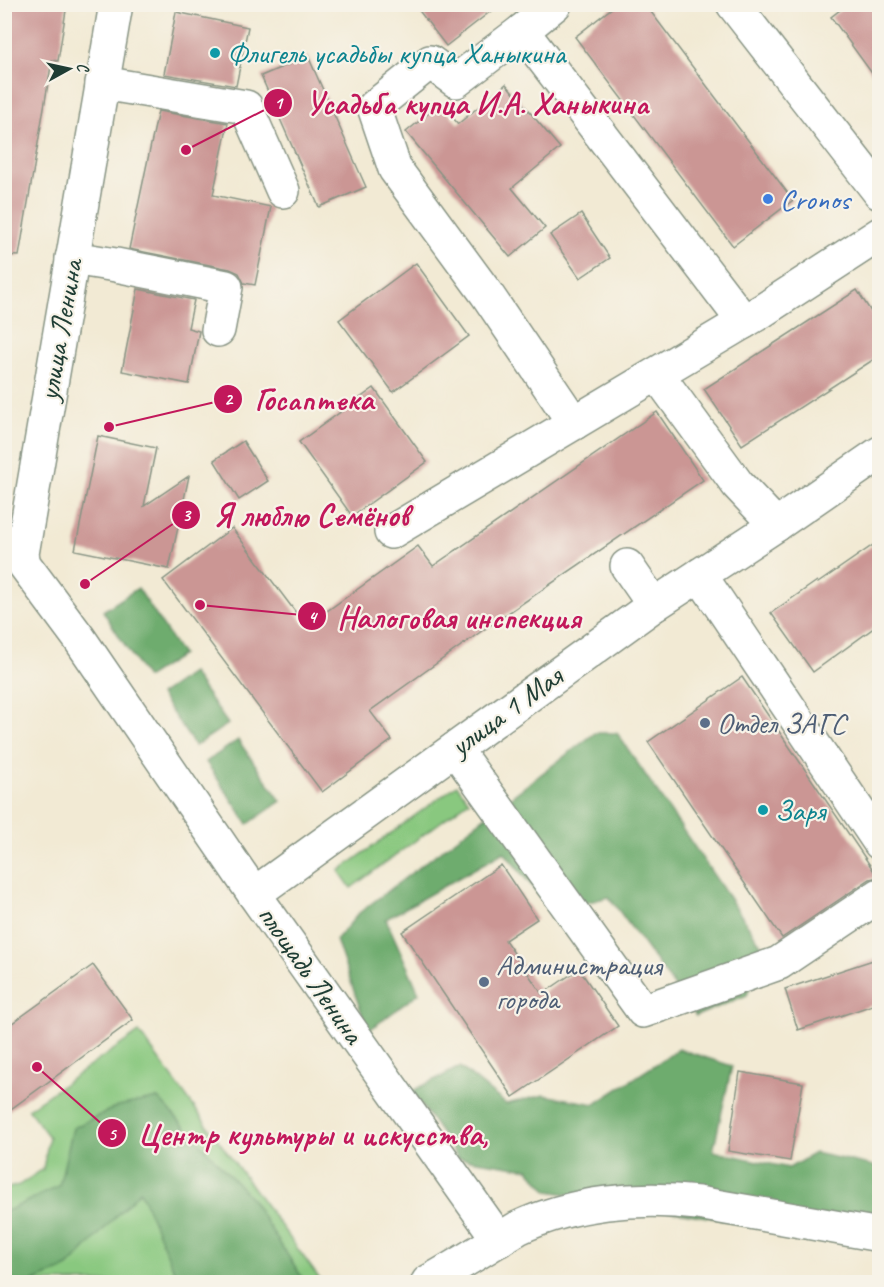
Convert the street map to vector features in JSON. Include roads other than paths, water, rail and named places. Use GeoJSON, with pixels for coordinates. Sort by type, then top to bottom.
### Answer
{"type":"FeatureCollection","features":[{"type":"Feature","properties":{"kind":"street","name":"улица Ленина"},"geometry":{"type":"LineString","coordinates":[[79,638],[24,564],[22,554],[116,4]]}},
{"type":"Feature","properties":{"kind":"street"},"geometry":{"type":"LineString","coordinates":[[555,4],[456,81],[430,62],[374,107],[395,169],[486,293],[574,423]]}},
{"type":"Feature","properties":{"kind":"street"},"geometry":{"type":"LineString","coordinates":[[737,6],[879,193]]}},
{"type":"Feature","properties":{"kind":"street"},"geometry":{"type":"LineString","coordinates":[[522,31],[744,322]]}},
{"type":"Feature","properties":{"kind":"street"},"geometry":{"type":"LineString","coordinates":[[102,83],[246,107],[284,191]]}},
{"type":"Feature","properties":{"kind":"street"},"geometry":{"type":"LineString","coordinates":[[391,532],[744,322],[879,234]]}},
{"type":"Feature","properties":{"kind":"street"},"geometry":{"type":"LineString","coordinates":[[72,258],[226,287],[218,330]]}},
{"type":"Feature","properties":{"kind":"street"},"geometry":{"type":"LineString","coordinates":[[657,374],[738,485],[776,525]]}},
{"type":"Feature","properties":{"kind":"street","name":"улица 1 Мая"},"geometry":{"type":"LineString","coordinates":[[254,894],[654,605],[776,525],[879,453]]}},
{"type":"Feature","properties":{"kind":"street"},"geometry":{"type":"LineString","coordinates":[[627,566],[654,605]]}},
{"type":"Feature","properties":{"kind":"street"},"geometry":{"type":"LineString","coordinates":[[700,575],[879,843]]}},
{"type":"Feature","properties":{"kind":"street","name":"площадь Ленина"},"geometry":{"type":"LineString","coordinates":[[79,638],[254,894],[499,1240]]}},
{"type":"Feature","properties":{"kind":"street"},"geometry":{"type":"LineString","coordinates":[[454,748],[643,1011],[779,963],[879,896]]}},
{"type":"Feature","properties":{"kind":"street"},"geometry":{"type":"LineString","coordinates":[[428,1282],[518,1228],[548,1216],[596,1205],[673,1200],[879,1234]]}},
{"type":"Feature","properties":{"kind":"place","name":"Флигель усадьбы купца Ханыкина"},"geometry":{"type":"Point","coordinates":[215,53]}},
{"type":"Feature","properties":{"kind":"place","name":"Усадьба купца И.А. Ханыкина"},"geometry":{"type":"Point","coordinates":[186,150]}},
{"type":"Feature","properties":{"kind":"place","name":"Cronos"},"geometry":{"type":"Point","coordinates":[768,199]}},
{"type":"Feature","properties":{"kind":"place","name":"Госаптека"},"geometry":{"type":"Point","coordinates":[109,427]}},
{"type":"Feature","properties":{"kind":"place","name":"Я люблю Семёнов"},"geometry":{"type":"Point","coordinates":[85,584]}},
{"type":"Feature","properties":{"kind":"place","name":"Налоговая инспекция"},"geometry":{"type":"Point","coordinates":[200,605]}},
{"type":"Feature","properties":{"kind":"place","name":"Отдел ЗАГС"},"geometry":{"type":"Point","coordinates":[705,723]}},
{"type":"Feature","properties":{"kind":"place","name":"Заря"},"geometry":{"type":"Point","coordinates":[763,810]}},
{"type":"Feature","properties":{"kind":"place","name":"Администрация города"},"geometry":{"type":"Point","coordinates":[484,982]}},
{"type":"Feature","properties":{"kind":"place","name":"Центр культуры и искусства,"},"geometry":{"type":"Point","coordinates":[37,1067]}}]}
